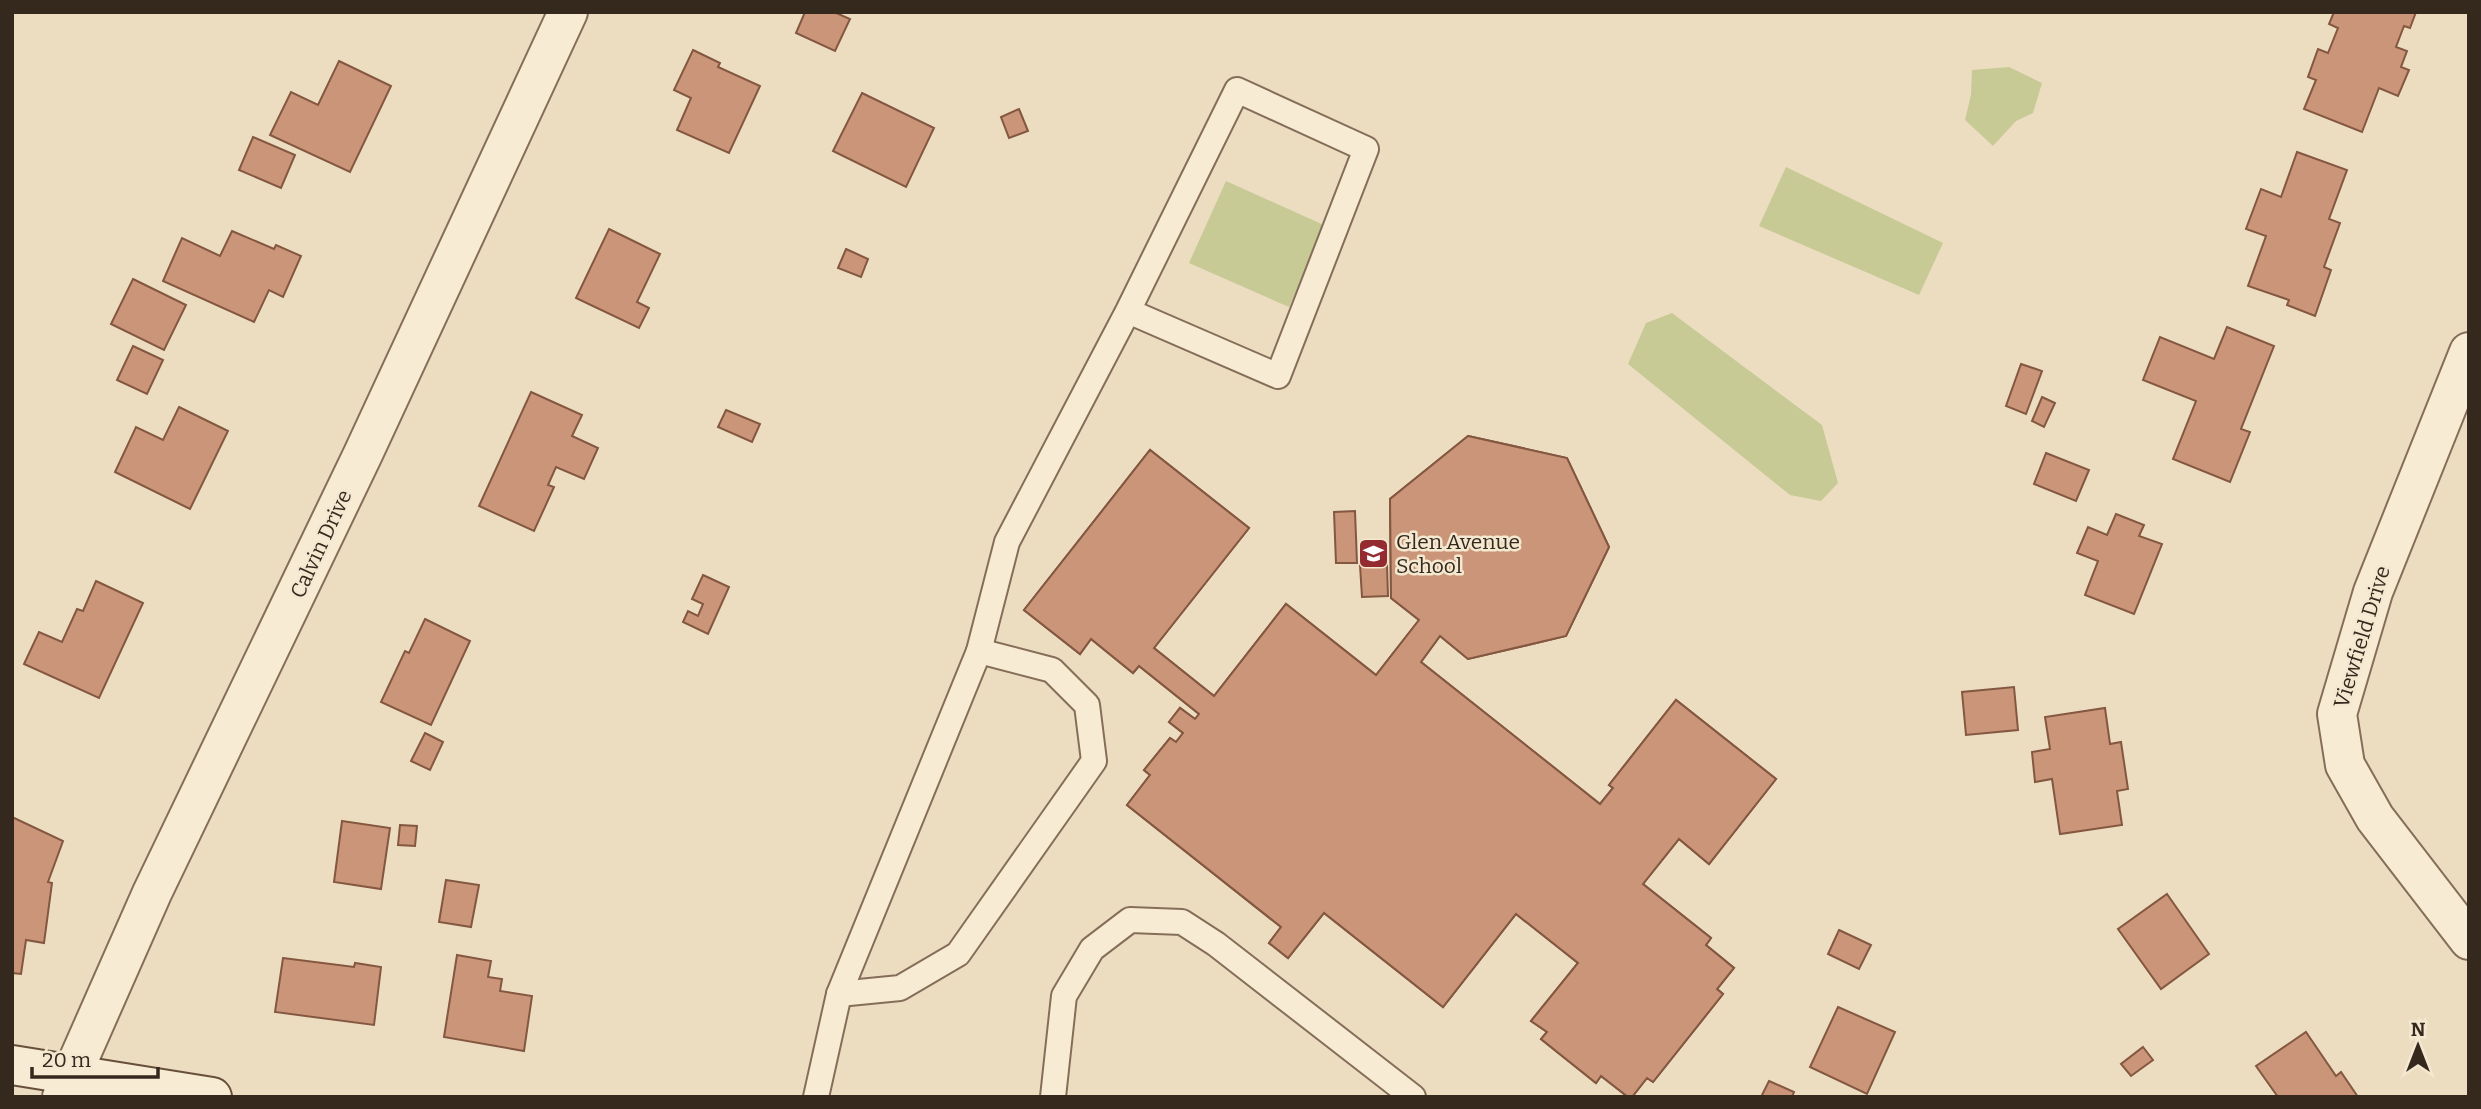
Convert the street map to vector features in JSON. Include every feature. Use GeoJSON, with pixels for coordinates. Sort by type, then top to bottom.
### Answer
{"type":"FeatureCollection","features":[{"type":"Feature","properties":{"kind":"street","name":"Calvin Drive"},"geometry":{"type":"LineString","coordinates":[[67,1086],[152,893],[363,454],[568,12]]}},
{"type":"Feature","properties":{"kind":"street","name":"Viewfield Drive"},"geometry":{"type":"LineString","coordinates":[[2469,352],[2372,592],[2337,714],[2345,765],[2375,818],[2469,940]]}},
{"type":"Feature","properties":{"kind":"street"},"geometry":{"type":"LineString","coordinates":[[12,1065],[67,1086],[212,1097]]}},
{"type":"Feature","properties":{"kind":"lane"},"geometry":{"type":"LineString","coordinates":[[816,1097],[839,994],[979,651],[1007,542],[1128,311],[1237,90],[1366,149],[1278,376],[1128,311]]}},
{"type":"Feature","properties":{"kind":"lane"},"geometry":{"type":"LineString","coordinates":[[839,994],[900,988],[958,954],[1094,761],[1087,705],[1052,670],[979,651]]}},
{"type":"Feature","properties":{"kind":"lane"},"geometry":{"type":"LineString","coordinates":[[1053,1097],[1064,996],[1092,950],[1130,920],[1182,922],[1216,944],[1413,1097]]}},
{"type":"Feature","properties":{"kind":"green space"},"geometry":{"type":"Polygon","coordinates":[[[2009,67],[2042,83],[2033,113],[2016,121],[1993,146],[1965,120],[1971,95],[1972,70],[2009,67]]]}},
{"type":"Feature","properties":{"kind":"green space"},"geometry":{"type":"Polygon","coordinates":[[[1786,167],[1943,243],[1919,295],[1759,226],[1786,167]]]}},
{"type":"Feature","properties":{"kind":"green space"},"geometry":{"type":"Polygon","coordinates":[[[1226,181],[1326,226],[1289,307],[1189,263],[1226,181]]]}},
{"type":"Feature","properties":{"kind":"green space"},"geometry":{"type":"Polygon","coordinates":[[[1672,313],[1822,425],[1838,483],[1821,501],[1790,495],[1628,364],[1646,323],[1672,313]]]}},
{"type":"Feature","properties":{"kind":"building"},"geometry":{"type":"Polygon","coordinates":[[[805,12],[834,12],[850,19],[835,51],[796,33],[805,12]]]}},
{"type":"Feature","properties":{"kind":"building"},"geometry":{"type":"Polygon","coordinates":[[[2334,12],[2416,12],[2410,28],[2404,26],[2396,47],[2407,51],[2401,67],[2409,70],[2398,96],[2379,88],[2362,132],[2304,109],[2316,80],[2308,77],[2318,49],[2328,53],[2338,28],[2329,24],[2334,12]]]}},
{"type":"Feature","properties":{"kind":"building"},"geometry":{"type":"Polygon","coordinates":[[[693,50],[720,63],[718,67],[760,86],[729,153],[677,130],[691,98],[674,90],[693,50]]]}},
{"type":"Feature","properties":{"kind":"building"},"geometry":{"type":"Polygon","coordinates":[[[339,61],[391,86],[350,172],[270,135],[291,92],[318,105],[339,61]]]}},
{"type":"Feature","properties":{"kind":"building"},"geometry":{"type":"Polygon","coordinates":[[[862,93],[934,128],[906,187],[833,151],[862,93]]]}},
{"type":"Feature","properties":{"kind":"building"},"geometry":{"type":"Polygon","coordinates":[[[1019,109],[1028,131],[1009,138],[1001,117],[1019,109]]]}},
{"type":"Feature","properties":{"kind":"building"},"geometry":{"type":"Polygon","coordinates":[[[253,137],[295,155],[281,188],[239,170],[253,137]]]}},
{"type":"Feature","properties":{"kind":"building"},"geometry":{"type":"Polygon","coordinates":[[[2297,152],[2347,170],[2329,219],[2340,223],[2324,267],[2331,270],[2315,316],[2287,305],[2289,300],[2248,286],[2266,236],[2246,229],[2261,189],[2281,197],[2297,152]]]}},
{"type":"Feature","properties":{"kind":"building"},"geometry":{"type":"Polygon","coordinates":[[[609,229],[660,254],[637,302],[649,308],[639,328],[576,298],[609,229]]]}},
{"type":"Feature","properties":{"kind":"building"},"geometry":{"type":"Polygon","coordinates":[[[232,231],[274,249],[276,245],[301,256],[283,297],[269,290],[254,322],[163,281],[182,238],[220,256],[232,231]]]}},
{"type":"Feature","properties":{"kind":"building"},"geometry":{"type":"Polygon","coordinates":[[[846,249],[868,259],[861,277],[838,268],[846,249]]]}},
{"type":"Feature","properties":{"kind":"building"},"geometry":{"type":"Polygon","coordinates":[[[133,279],[186,305],[164,350],[111,324],[133,279]]]}},
{"type":"Feature","properties":{"kind":"building"},"geometry":{"type":"Polygon","coordinates":[[[2227,327],[2274,346],[2241,429],[2250,432],[2230,482],[2173,459],[2196,401],[2143,380],[2160,337],[2214,359],[2227,327]]]}},
{"type":"Feature","properties":{"kind":"building"},"geometry":{"type":"Polygon","coordinates":[[[133,346],[163,360],[147,394],[117,380],[133,346]]]}},
{"type":"Feature","properties":{"kind":"building"},"geometry":{"type":"Polygon","coordinates":[[[2021,364],[2042,371],[2026,414],[2006,406],[2021,364]]]}},
{"type":"Feature","properties":{"kind":"building"},"geometry":{"type":"Polygon","coordinates":[[[531,392],[582,415],[572,436],[598,448],[584,479],[556,467],[548,485],[554,487],[534,531],[479,506],[531,392]]]}},
{"type":"Feature","properties":{"kind":"building"},"geometry":{"type":"Polygon","coordinates":[[[2042,397],[2055,403],[2044,427],[2032,421],[2042,397]]]}},
{"type":"Feature","properties":{"kind":"building"},"geometry":{"type":"Polygon","coordinates":[[[179,407],[228,431],[190,509],[115,472],[136,427],[163,440],[179,407]]]}},
{"type":"Feature","properties":{"kind":"building"},"geometry":{"type":"Polygon","coordinates":[[[726,410],[760,424],[752,442],[718,427],[726,410]]]}},
{"type":"Feature","properties":{"kind":"building"},"geometry":{"type":"Polygon","coordinates":[[[1468,436],[1567,458],[1609,547],[1566,636],[1468,659],[1440,636],[1421,662],[1600,804],[1613,788],[1609,785],[1676,700],[1776,779],[1709,864],[1679,839],[1643,884],[1711,938],[1706,945],[1734,968],[1717,989],[1723,994],[1653,1082],[1647,1078],[1632,1097],[1628,1097],[1601,1076],[1596,1083],[1541,1039],[1547,1032],[1531,1021],[1578,963],[1516,914],[1443,1007],[1324,913],[1288,958],[1269,943],[1281,927],[1127,805],[1150,775],[1144,770],[1170,738],[1176,742],[1183,733],[1169,722],[1180,708],[1195,719],[1199,714],[1139,666],[1133,673],[1091,639],[1080,654],[1024,610],[1150,450],[1249,528],[1154,648],[1214,696],[1286,604],[1376,675],[1419,620],[1391,598],[1390,499],[1468,436]],[[1345,753],[1326,777],[1370,813],[1389,788],[1345,753]]]}},
{"type":"Feature","properties":{"kind":"building"},"geometry":{"type":"Polygon","coordinates":[[[1468,436],[1567,458],[1609,547],[1566,636],[1468,659],[1440,636],[1421,662],[1600,804],[1613,788],[1609,785],[1676,700],[1776,779],[1709,864],[1679,839],[1643,884],[1711,938],[1706,945],[1734,968],[1717,989],[1723,994],[1653,1082],[1647,1078],[1632,1097],[1628,1097],[1601,1076],[1596,1083],[1541,1039],[1547,1032],[1531,1021],[1578,963],[1516,914],[1443,1007],[1324,913],[1288,958],[1269,943],[1281,927],[1127,805],[1150,775],[1144,770],[1170,738],[1176,742],[1183,733],[1169,722],[1180,708],[1195,719],[1199,714],[1139,666],[1133,673],[1091,639],[1080,654],[1024,610],[1150,450],[1249,528],[1154,648],[1214,696],[1286,604],[1376,675],[1419,620],[1391,598],[1390,499],[1468,436]]]}},
{"type":"Feature","properties":{"kind":"building"},"geometry":{"type":"Polygon","coordinates":[[[2046,453],[2089,470],[2076,501],[2034,484],[2046,453]]]}},
{"type":"Feature","properties":{"kind":"building"},"geometry":{"type":"Polygon","coordinates":[[[1355,511],[1357,563],[1336,563],[1334,512],[1355,511]]]}},
{"type":"Feature","properties":{"kind":"building"},"geometry":{"type":"Polygon","coordinates":[[[2116,514],[2144,525],[2139,536],[2162,544],[2134,614],[2085,595],[2098,561],[2077,553],[2088,527],[2107,535],[2116,514]]]}},
{"type":"Feature","properties":{"kind":"building"},"geometry":{"type":"Polygon","coordinates":[[[1360,565],[1387,565],[1388,596],[1362,597],[1360,565]]]}},
{"type":"Feature","properties":{"kind":"building"},"geometry":{"type":"Polygon","coordinates":[[[703,575],[729,587],[708,634],[683,622],[688,611],[698,616],[703,604],[692,599],[703,575]]]}},
{"type":"Feature","properties":{"kind":"building"},"geometry":{"type":"Polygon","coordinates":[[[96,581],[143,603],[99,698],[24,664],[39,632],[62,642],[77,609],[83,611],[96,581]]]}},
{"type":"Feature","properties":{"kind":"building"},"geometry":{"type":"Polygon","coordinates":[[[425,619],[470,641],[431,725],[381,702],[405,651],[409,653],[425,619]]]}},
{"type":"Feature","properties":{"kind":"building"},"geometry":{"type":"Polygon","coordinates":[[[2014,687],[2018,730],[1966,735],[1962,692],[2014,687]]]}},
{"type":"Feature","properties":{"kind":"building"},"geometry":{"type":"Polygon","coordinates":[[[2105,708],[2110,744],[2121,742],[2128,789],[2117,791],[2122,825],[2060,834],[2052,779],[2035,782],[2032,752],[2050,749],[2045,717],[2105,708]]]}},
{"type":"Feature","properties":{"kind":"building"},"geometry":{"type":"Polygon","coordinates":[[[425,733],[443,742],[430,770],[411,761],[425,733]]]}},
{"type":"Feature","properties":{"kind":"building"},"geometry":{"type":"Polygon","coordinates":[[[12,817],[63,841],[48,882],[52,883],[44,943],[26,940],[21,974],[12,973],[12,817]]]}},
{"type":"Feature","properties":{"kind":"building"},"geometry":{"type":"Polygon","coordinates":[[[342,821],[390,828],[381,889],[334,882],[342,821]]]}},
{"type":"Feature","properties":{"kind":"building"},"geometry":{"type":"Polygon","coordinates":[[[400,825],[417,826],[415,846],[398,845],[400,825]]]}},
{"type":"Feature","properties":{"kind":"building"},"geometry":{"type":"Polygon","coordinates":[[[446,880],[479,885],[471,927],[439,922],[446,880]]]}},
{"type":"Feature","properties":{"kind":"building"},"geometry":{"type":"Polygon","coordinates":[[[2167,894],[2209,954],[2161,989],[2118,929],[2167,894]]]}},
{"type":"Feature","properties":{"kind":"building"},"geometry":{"type":"Polygon","coordinates":[[[1839,930],[1871,945],[1859,969],[1828,954],[1839,930]]]}},
{"type":"Feature","properties":{"kind":"building"},"geometry":{"type":"Polygon","coordinates":[[[457,955],[491,961],[488,977],[502,979],[500,991],[532,996],[524,1051],[444,1037],[457,955]]]}},
{"type":"Feature","properties":{"kind":"building"},"geometry":{"type":"Polygon","coordinates":[[[283,958],[354,967],[355,963],[381,967],[374,1025],[275,1012],[283,958]]]}},
{"type":"Feature","properties":{"kind":"building"},"geometry":{"type":"Polygon","coordinates":[[[1838,1007],[1895,1032],[1867,1094],[1810,1067],[1838,1007]]]}},
{"type":"Feature","properties":{"kind":"building"},"geometry":{"type":"Polygon","coordinates":[[[2306,1032],[2336,1076],[2341,1072],[2358,1097],[2278,1097],[2256,1066],[2306,1032]]]}},
{"type":"Feature","properties":{"kind":"building"},"geometry":{"type":"Polygon","coordinates":[[[2143,1047],[2153,1060],[2131,1076],[2121,1064],[2143,1047]]]}},
{"type":"Feature","properties":{"kind":"building"},"geometry":{"type":"Polygon","coordinates":[[[1769,1081],[1794,1092],[1792,1097],[1761,1097],[1769,1081]]]}},
{"type":"Feature","properties":{"kind":"place","name":"Glen Avenue School"},"geometry":{"type":"Point","coordinates":[1373,554]}}]}
